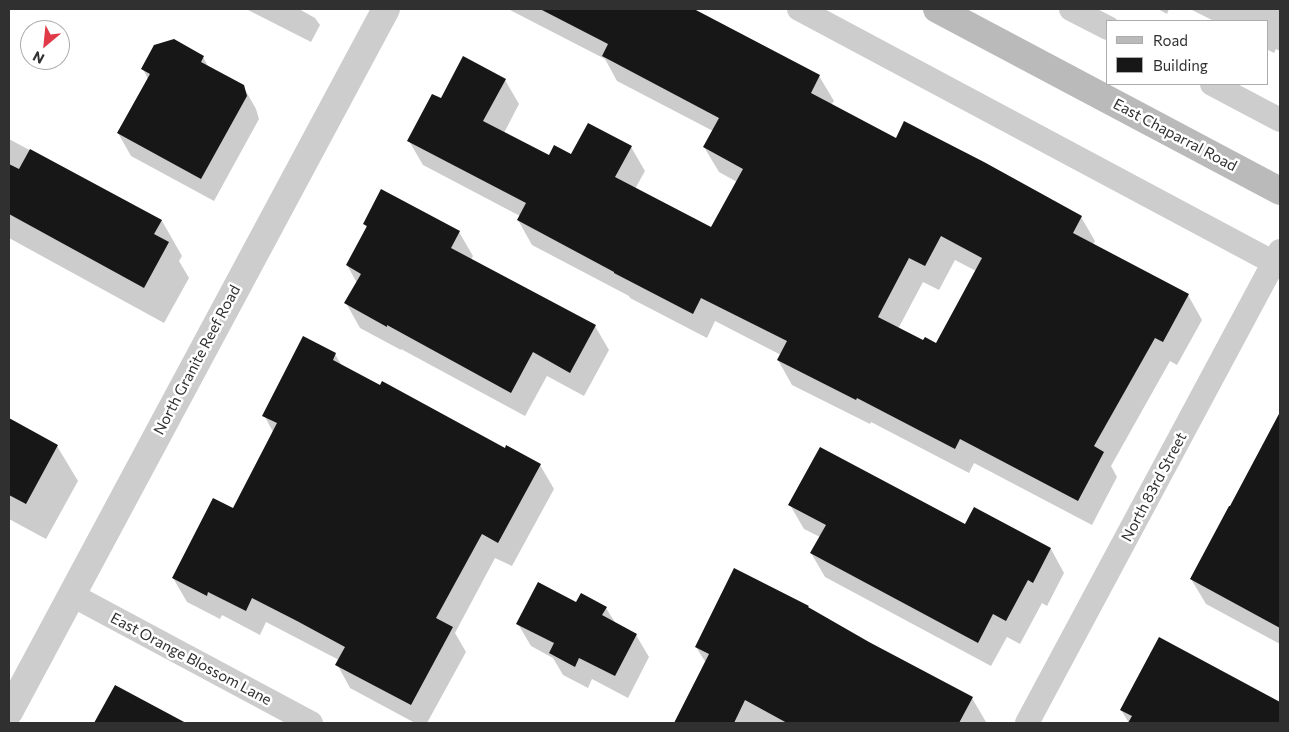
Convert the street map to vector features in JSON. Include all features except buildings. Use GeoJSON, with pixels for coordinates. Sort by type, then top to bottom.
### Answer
{"type":"FeatureCollection","features":[{"type":"Feature","properties":{"kind":"main road","name":"East Chaparral Road"},"geometry":{"type":"LineString","coordinates":[[937,9],[1280,191]]}},
{"type":"Feature","properties":{"kind":"street","name":"North Granite Reef Road"},"geometry":{"type":"LineString","coordinates":[[9,712],[386,9]]}},
{"type":"Feature","properties":{"kind":"street"},"geometry":{"type":"LineString","coordinates":[[799,9],[1278,260]]}},
{"type":"Feature","properties":{"kind":"street"},"geometry":{"type":"LineString","coordinates":[[1071,9],[1106,27]]}},
{"type":"Feature","properties":{"kind":"street"},"geometry":{"type":"LineString","coordinates":[[1214,85],[1280,120]]}},
{"type":"Feature","properties":{"kind":"street","name":"North 83rd Street"},"geometry":{"type":"LineString","coordinates":[[1027,723],[1278,260]]}},
{"type":"Feature","properties":{"kind":"street","name":"East Orange Blossom Lane"},"geometry":{"type":"LineString","coordinates":[[72,595],[311,723]]}}]}
